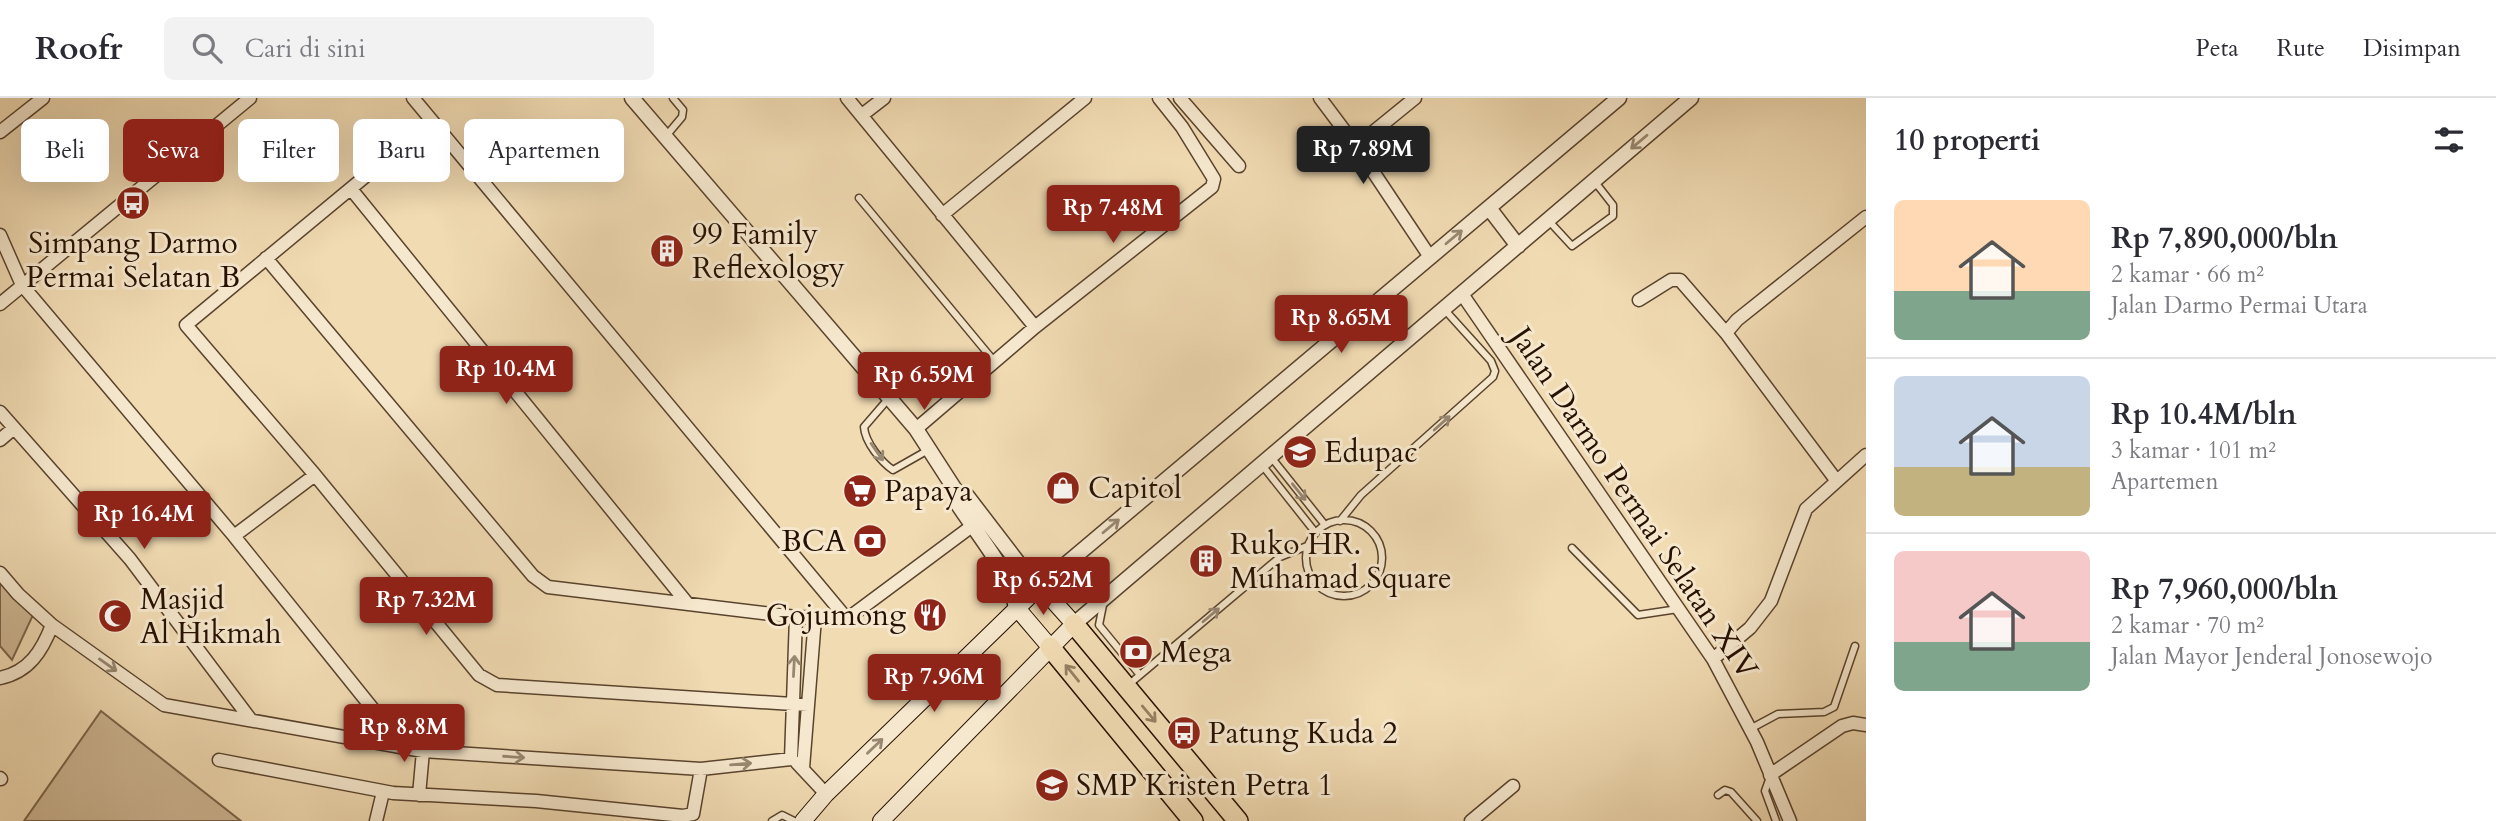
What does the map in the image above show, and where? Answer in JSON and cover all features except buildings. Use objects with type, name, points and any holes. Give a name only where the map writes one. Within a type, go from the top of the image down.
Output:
[{"type":"main road","points":[[803,821],[826,794],[1040,586],[1074,624],[1133,681],[1238,821]]},
{"type":"main road","points":[[1016,607],[1193,821]]},
{"type":"main road","points":[[881,821],[1074,624]]},
{"type":"street","points":[[0,132],[43,98]]},
{"type":"street","points":[[0,304],[250,98]]},
{"type":"street","points":[[413,98],[429,119]]},
{"type":"street","points":[[632,98],[916,429],[956,491],[957,503],[1011,585],[1016,607]]},
{"type":"street","points":[[847,98],[1035,327]]},
{"type":"street","points":[[862,115],[884,98]]},
{"type":"street","points":[[942,215],[1085,98]]},
{"type":"street","points":[[916,429],[1035,327],[1214,183],[1193,143],[1159,98]]},
{"type":"street","points":[[1180,98],[1239,166]]},
{"type":"street","points":[[1320,98],[1356,146],[1430,257]]},
{"type":"street","points":[[1356,146],[1415,98]]},
{"type":"street","points":[[956,491],[967,496],[1026,573],[1040,586],[1619,98]]},
{"type":"street","points":[[1074,624],[1447,312],[1462,294],[1691,98]]},
{"type":"street","points":[[450,145],[847,620]]},
{"type":"street","points":[[359,182],[186,325],[315,475],[478,675],[497,685],[808,705]]},
{"type":"street","points":[[351,189],[687,603]]},
{"type":"street","points":[[1489,208],[1518,246]]},
{"type":"street","points":[[1726,333],[1737,320],[1866,217]]},
{"type":"street","points":[[0,235],[22,285],[234,536],[389,729],[394,745]]},
{"type":"street","points":[[266,258],[533,576],[561,591],[796,617],[847,620],[972,526]]},
{"type":"street","points":[[1639,300],[1671,280],[1680,280],[1726,333],[1836,480]]},
{"type":"street","name":"Jalan Darmo Permai Selatan XIV","points":[[1462,294],[1713,659],[1750,729],[1790,821]]},
{"type":"street","points":[[0,412],[130,559],[251,720]]},
{"type":"street","points":[[0,440],[14,428]]},
{"type":"street","points":[[1713,659],[1749,628],[1771,601],[1800,519],[1814,500],[1866,455]]},
{"type":"street","points":[[234,536],[315,475]]},
{"type":"street","points":[[0,573],[18,594],[52,625],[164,705],[424,751],[701,769],[791,759],[803,768],[826,794]]},
{"type":"street","points":[[791,759],[796,617]]},
{"type":"street","points":[[803,768],[816,618]]},
{"type":"street","points":[[0,678],[11,676],[36,658],[52,625]]},
{"type":"street","points":[[1770,775],[1842,726],[1853,723],[1866,725]]},
{"type":"street","points":[[419,795],[424,751]]},
{"type":"street","points":[[219,760],[383,792],[525,800],[647,815],[689,816],[693,814],[701,769]]},
{"type":"street","points":[[1471,821],[1513,786]]},
{"type":"street","points":[[376,821],[383,792]]},
{"type":"lane","points":[[664,137],[682,117],[683,110],[673,98]]},
{"type":"lane","points":[[1548,220],[1572,246],[1613,216],[1613,205],[1594,181]]},
{"type":"lane","points":[[859,198],[995,362]]},
{"type":"lane","points":[[1340,520],[1361,495],[1493,377],[1495,371],[1491,361],[1447,312]]},
{"type":"lane","points":[[889,398],[864,427],[865,435],[886,465],[894,470],[930,449]]},
{"type":"lane","points":[[1267,462],[1325,525]]},
{"type":"lane","points":[[1267,462],[1315,532]]},
{"type":"lane","points":[[1267,462],[1104,603],[1099,625],[1133,681],[1280,557],[1307,546]]},
{"type":"lane","points":[[1340,520],[1361,524],[1377,539],[1382,560],[1376,580],[1358,594],[1337,596],[1317,587],[1306,568],[1307,546],[1315,532],[1325,525],[1340,520]]},
{"type":"lane","points":[[1572,548],[1638,615],[1680,609]]},
{"type":"lane","points":[[1750,729],[1778,714],[1824,712],[1834,707],[1855,646]]},
{"type":"lane","points":[[1770,775],[1765,791],[1776,821]]},
{"type":"lane","points":[[1718,796],[1725,790],[1731,792],[1757,821]]},
{"type":"lane","points":[[772,821],[782,815],[794,821]]},
{"type":"shaded area","points":[[0,580],[33,615],[12,660],[0,646]]},
{"type":"shaded area","points":[[101,711],[241,821],[24,821]]},
{"type":"place","name":"Simpang Darmo Permai Selatan B","points":[[133,203]]},
{"type":"place","name":"99 Family Reflexology","points":[[667,251]]},
{"type":"place","name":"Edupac","points":[[1300,452]]},
{"type":"place","name":"Capitol","points":[[1063,488]]},
{"type":"place","name":"Papaya","points":[[860,491]]},
{"type":"place","name":"BCA","points":[[870,541]]},
{"type":"place","name":"Ruko HR. Muhamad Square","points":[[1206,561]]},
{"type":"place","name":"Gojumong","points":[[930,615]]},
{"type":"place","name":"Masjid Al Hikmah","points":[[115,616]]},
{"type":"place","name":"Mega","points":[[1136,652]]},
{"type":"place","name":"Patung Kuda 2","points":[[1184,733]]},
{"type":"place","name":"SMP Kristen Petra 1","points":[[1052,785]]}]
